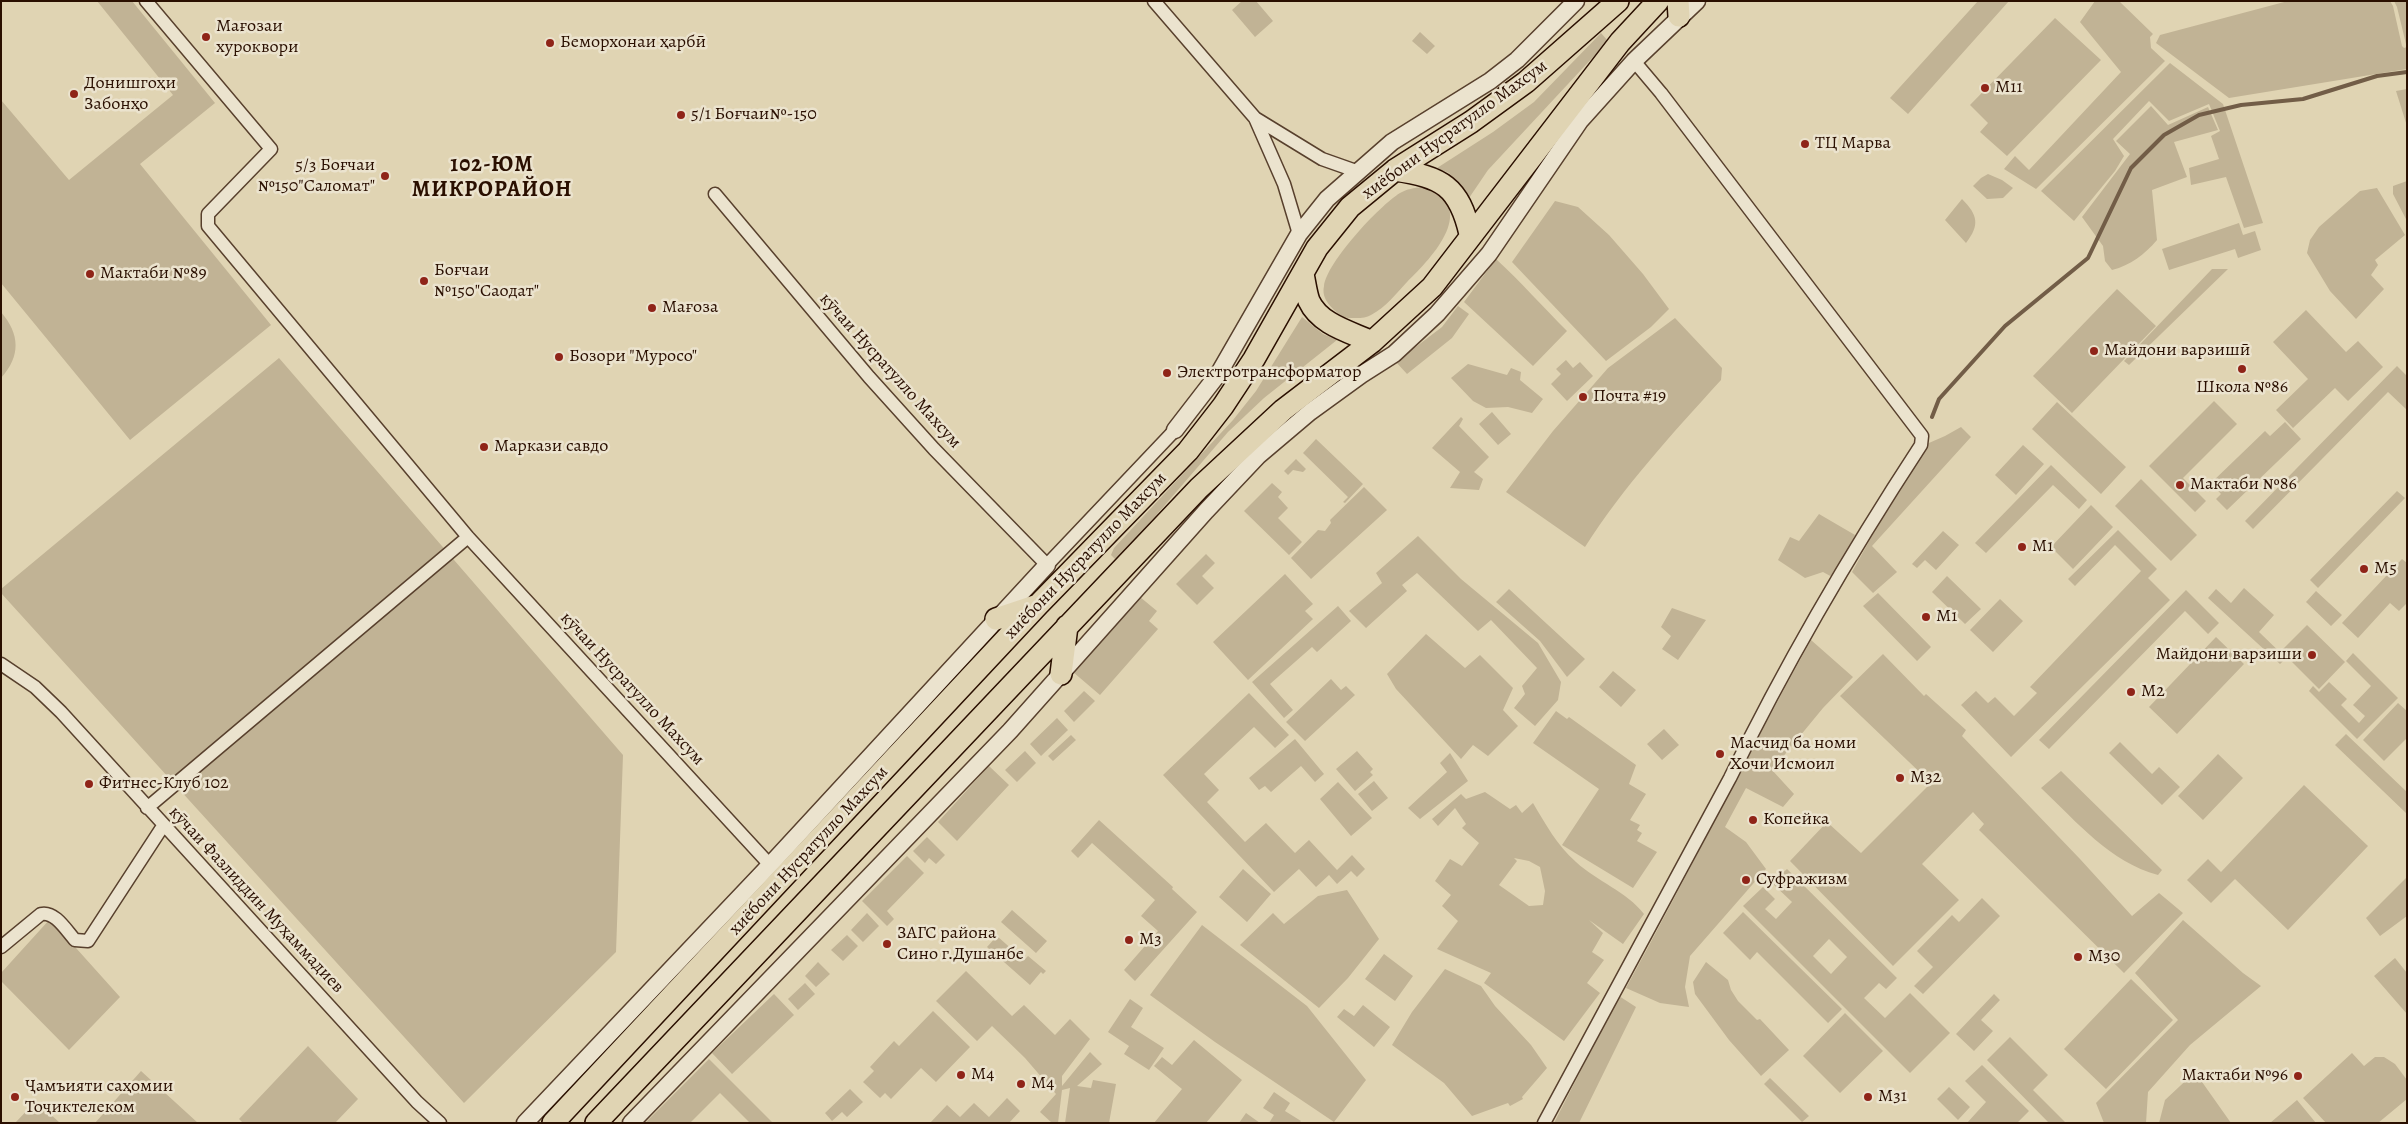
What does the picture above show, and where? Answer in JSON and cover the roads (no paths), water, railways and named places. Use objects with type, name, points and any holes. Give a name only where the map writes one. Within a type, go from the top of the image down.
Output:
[{"type":"highway","name":"хиёбони Нусратулло Махсум","points":[[553,1123],[1038,605],[1188,451],[1223,406],[1254,359],[1317,248],[1350,207],[1395,170],[1471,122],[1526,82],[1618,1]]},
{"type":"highway","name":"хиёбони Нусратулло Махсум","points":[[596,1123],[1199,488],[1283,410],[1372,342],[1432,287],[1470,234],[1620,42],[1658,1]]},
{"type":"highway","points":[[1395,170],[1428,176],[1444,184],[1455,194],[1467,218],[1470,234]]},
{"type":"highway","points":[[1302,274],[1310,302],[1320,315],[1336,327],[1372,342]]},
{"type":"highway","points":[[996,619],[1038,605]]},
{"type":"highway","points":[[1061,674],[1068,626]]},
{"type":"highway","points":[[594,1081],[616,1101]]},
{"type":"street","name":"кӯчаи Нусратулло Махсум","points":[[146,1],[272,149],[208,214],[208,226],[468,537],[770,866]]},
{"type":"street","points":[[1154,1],[1255,118],[1284,184],[1299,234]]},
{"type":"street","points":[[525,1123],[770,866],[996,619],[1175,430],[1219,373],[1299,234],[1327,199],[1356,171],[1392,142],[1490,81],[1517,60],[1576,1]]},
{"type":"street","points":[[631,1123],[990,751],[1206,510],[1258,456],[1310,412],[1360,375],[1394,354],[1437,314],[1489,254],[1580,121],[1679,9],[1697,1]]},
{"type":"street","points":[[1544,1123],[1726,786],[1758,721],[1860,538],[1921,444],[1922,436],[1661,93],[1634,61]]},
{"type":"street","points":[[1255,118],[1322,159],[1356,171]]},
{"type":"street","name":"кӯчаи Нусратулло Махсум","points":[[715,194],[869,377],[934,449],[1047,565]]},
{"type":"street","points":[[147,808],[468,537]]},
{"type":"street","name":"кӯчаи Фазлиддин Муҳаммадиев","points":[[1,664],[35,687],[314,987],[417,1102],[440,1123]]},
{"type":"street","points":[[1,947],[41,914],[47,913],[52,915],[75,940],[88,941],[163,826]]},
{"type":"waterway","points":[[1932,417],[1939,399],[2005,326],[2088,258],[2131,168],[2164,135],[2199,115],[2241,105],[2303,99],[2377,76],[2407,72]]},
{"type":"place","name":"Мағозаи хуроквори","points":[[206,37]]},
{"type":"place","name":"Беморхонаи ҳарбӣ","points":[[550,43]]},
{"type":"place","name":"M11","points":[[1985,88]]},
{"type":"place","name":"Донишгоҳи Забонҳо","points":[[74,94]]},
{"type":"place","name":"5/1 Боғчаи№-150","points":[[681,115]]},
{"type":"place","name":"ТЦ Марва","points":[[1805,144]]},
{"type":"place","name":"5/3 Боғчаи №150\"Саломат\"","points":[[385,176]]},
{"type":"place","name":"Мактаби №89","points":[[90,274]]},
{"type":"place","name":"Боғчаи №150\"Саодат\"","points":[[424,281]]},
{"type":"place","name":"Мағоза","points":[[652,308]]},
{"type":"place","name":"Майдони варзишӣ","points":[[2094,351]]},
{"type":"place","name":"Бозори \"Муросо\"","points":[[559,357]]},
{"type":"place","name":"Школа №86","points":[[2242,369]]},
{"type":"place","name":"Электротрансформатор","points":[[1167,373]]},
{"type":"place","name":"Почта #19","points":[[1583,397]]},
{"type":"place","name":"Маркази савдо","points":[[484,447]]},
{"type":"place","name":"Мактаби №86","points":[[2180,485]]},
{"type":"place","name":"М1","points":[[2022,547]]},
{"type":"place","name":"М5","points":[[2364,569]]},
{"type":"place","name":"M1","points":[[1926,617]]},
{"type":"place","name":"Майдони варзиши","points":[[2312,655]]},
{"type":"place","name":"М2","points":[[2131,692]]},
{"type":"place","name":"Масчид ба номи Хочи Исмоил","points":[[1720,754]]},
{"type":"place","name":"М32","points":[[1900,778]]},
{"type":"place","name":"Фитнес-Клуб 102","points":[[89,784]]},
{"type":"place","name":"Копейка","points":[[1753,820]]},
{"type":"place","name":"Суфражизм","points":[[1746,880]]},
{"type":"place","name":"M3","points":[[1129,940]]},
{"type":"place","name":"ЗАГС района Сино г.Душанбе","points":[[887,944]]},
{"type":"place","name":"М30","points":[[2078,957]]},
{"type":"place","name":"М4","points":[[961,1075]]},
{"type":"place","name":"Мактаби №96","points":[[2298,1076]]},
{"type":"place","name":"M4","points":[[1021,1084]]},
{"type":"place","name":"Ҷамъияти саҳомии Тоҷиктелеком","points":[[15,1097]]},
{"type":"place","name":"М31","points":[[1868,1097]]},
{"type":"district","name":"102-ЮМ МИКРОРАЙОН","points":[[492,179]]}]
